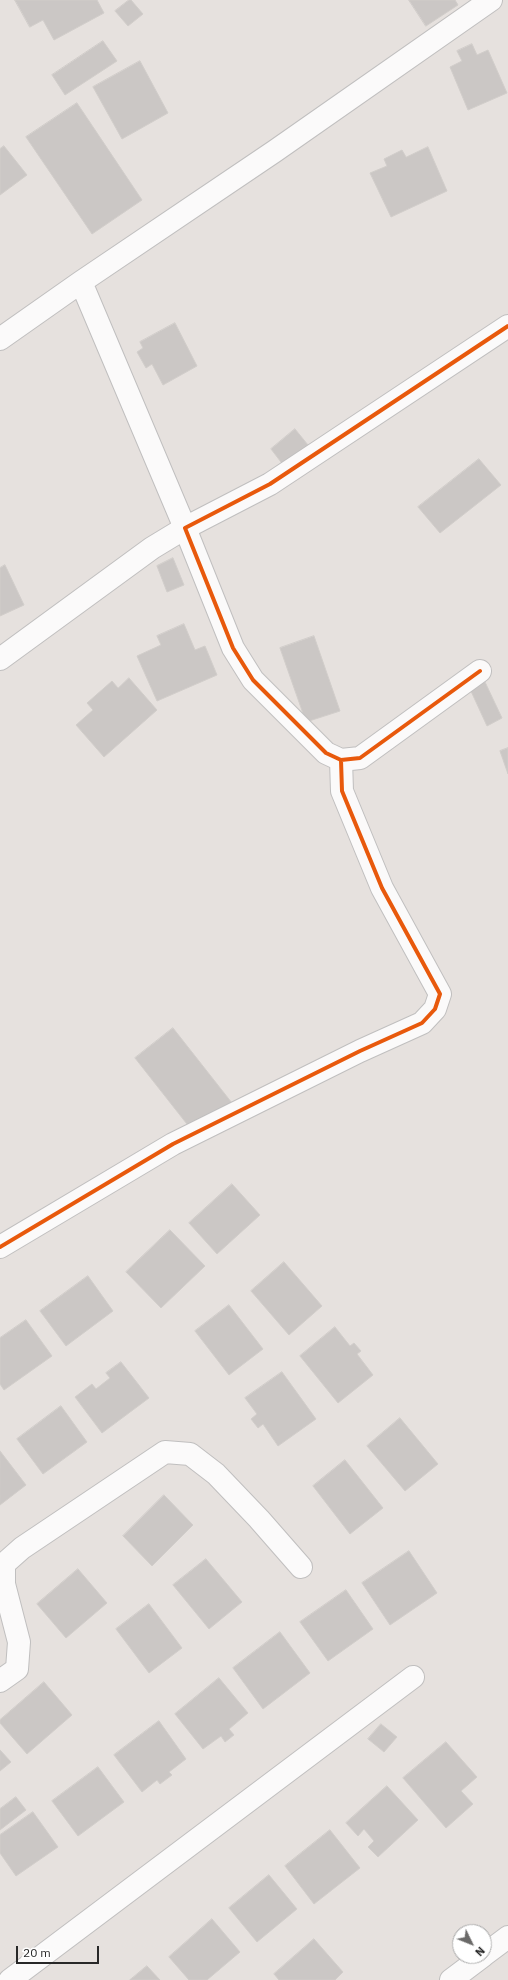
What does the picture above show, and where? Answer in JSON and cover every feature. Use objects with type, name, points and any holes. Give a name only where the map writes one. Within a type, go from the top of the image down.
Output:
[{"type":"street","points":[[0,339],[81,282],[275,151],[491,0]]},
{"type":"street","points":[[81,282],[185,528],[233,648],[253,680],[326,753],[341,760],[360,758],[480,671]]},
{"type":"street","points":[[0,659],[152,548],[185,528],[270,484],[508,326]]},
{"type":"street","points":[[0,1248],[173,1144],[360,1051],[422,1023],[436,1009],[440,994],[382,888],[342,791],[341,760]]},
{"type":"street","points":[[0,1681],[16,1669],[19,1642],[4,1584],[4,1564],[22,1548],[165,1452],[190,1454],[216,1474],[259,1519],[301,1567]]},
{"type":"street","points":[[10,1980],[413,1677]]},
{"type":"street","points":[[492,1949],[508,1937]]},
{"type":"street","points":[[451,1980],[472,1964]]},
{"type":"building","points":[[15,0],[97,0],[104,13],[54,40],[43,20],[30,27]]},
{"type":"building","points":[[131,0],[143,14],[128,26],[115,11]]},
{"type":"building","points":[[409,0],[455,0],[458,5],[426,26]]},
{"type":"building","points":[[103,41],[117,61],[65,95],[52,75]]},
{"type":"building","points":[[472,44],[477,55],[488,50],[507,93],[468,110],[450,67],[462,61],[457,51]]},
{"type":"building","points":[[140,61],[168,113],[122,139],[93,87]]},
{"type":"building","points":[[77,103],[142,200],[92,234],[26,137]]},
{"type":"building","points":[[4,146],[27,175],[0,195],[0,149]]},
{"type":"building","points":[[428,147],[447,191],[391,217],[370,173],[387,166],[384,159],[402,150],[406,157]]},
{"type":"building","points":[[175,323],[197,366],[163,385],[152,364],[146,368],[137,352],[143,348],[140,342]]},
{"type":"building","points":[[295,429],[308,445],[284,466],[271,449]]},
{"type":"building","points":[[479,459],[501,485],[440,533],[418,507]]},
{"type":"building","points":[[173,558],[184,585],[167,592],[157,566]]},
{"type":"building","points":[[5,565],[24,605],[0,616],[0,568]]},
{"type":"building","points":[[184,624],[195,650],[205,646],[217,675],[157,701],[137,656],[161,645],[157,636]]},
{"type":"building","points":[[314,636],[340,711],[306,722],[280,648]]},
{"type":"building","points":[[129,678],[157,710],[104,757],[76,725],[93,710],[87,703],[112,681],[118,688]]},
{"type":"building","points":[[485,682],[502,718],[487,726],[470,689]]},
{"type":"building","points":[[508,748],[508,774],[500,751]]},
{"type":"building","points":[[173,1028],[232,1103],[194,1133],[135,1058]]},
{"type":"building","points":[[232,1184],[260,1215],[217,1254],[189,1223]]},
{"type":"building","points":[[170,1230],[205,1266],[161,1308],[126,1272]]},
{"type":"building","points":[[284,1262],[322,1306],[289,1335],[251,1291]]},
{"type":"building","points":[[88,1276],[113,1311],[66,1346],[40,1311]]},
{"type":"building","points":[[229,1305],[263,1349],[229,1375],[195,1331]]},
{"type":"building","points":[[26,1320],[52,1356],[4,1390],[0,1384],[0,1338]]},
{"type":"building","points":[[335,1327],[350,1346],[354,1343],[361,1351],[357,1354],[373,1375],[338,1403],[300,1356]]},
{"type":"building","points":[[121,1362],[149,1398],[102,1433],[75,1397],[92,1384],[96,1389],[110,1378],[106,1373]]},
{"type":"building","points":[[282,1372],[316,1419],[278,1446],[263,1424],[258,1428],[251,1419],[257,1414],[245,1398]]},
{"type":"building","points":[[61,1406],[87,1442],[43,1474],[17,1439]]},
{"type":"building","points":[[400,1418],[438,1464],[405,1491],[367,1446]]},
{"type":"building","points":[[0,1451],[26,1485],[0,1505]]},
{"type":"building","points":[[345,1460],[383,1508],[350,1534],[313,1486]]},
{"type":"building","points":[[164,1495],[193,1525],[152,1566],[123,1536]]},
{"type":"building","points":[[409,1551],[437,1593],[390,1625],[362,1583]]},
{"type":"building","points":[[206,1559],[242,1602],[209,1629],[173,1585]]},
{"type":"building","points":[[78,1569],[107,1603],[66,1638],[37,1604]]},
{"type":"building","points":[[346,1590],[373,1629],[328,1661],[300,1622]]},
{"type":"building","points":[[149,1604],[182,1648],[149,1673],[116,1629]]},
{"type":"building","points":[[280,1632],[310,1673],[263,1709],[233,1668]]},
{"type":"building","points":[[219,1678],[248,1713],[229,1729],[234,1735],[225,1742],[221,1736],[203,1749],[175,1714]]},
{"type":"building","points":[[44,1682],[72,1715],[27,1754],[0,1723],[0,1720]]},
{"type":"building","points":[[159,1721],[186,1759],[169,1772],[172,1775],[160,1784],[157,1780],[142,1792],[114,1755]]},
{"type":"building","points":[[381,1724],[397,1737],[384,1752],[368,1739]]},
{"type":"building","points":[[446,1742],[477,1777],[461,1791],[473,1804],[446,1828],[403,1778]]},
{"type":"building","points":[[0,1750],[11,1762],[0,1771]]},
{"type":"building","points":[[98,1767],[124,1802],[78,1836],[52,1801]]},
{"type":"building","points":[[387,1786],[418,1820],[378,1857],[368,1847],[374,1841],[364,1829],[358,1836],[346,1823]]},
{"type":"building","points":[[16,1797],[26,1810],[0,1830],[0,1809]]},
{"type":"building","points":[[33,1812],[58,1847],[16,1876],[0,1853],[0,1835]]},
{"type":"building","points":[[330,1830],[360,1868],[314,1904],[285,1866]]},
{"type":"building","points":[[269,1875],[297,1909],[257,1942],[229,1908]]},
{"type":"building","points":[[212,1919],[240,1952],[207,1980],[189,1980],[169,1957]]},
{"type":"building","points":[[314,1939],[343,1972],[335,1980],[279,1980],[274,1974]]},
{"type":"building","points":[[147,1966],[160,1980],[130,1980]]},
{"type":"cycle path","points":[[480,671],[360,758],[341,760],[326,753],[253,680],[233,648],[185,528],[270,484],[508,326]]},
{"type":"cycle path","points":[[0,1247],[173,1144],[360,1051],[422,1023],[435,1009],[440,994],[382,888],[342,791],[341,760]]}]
